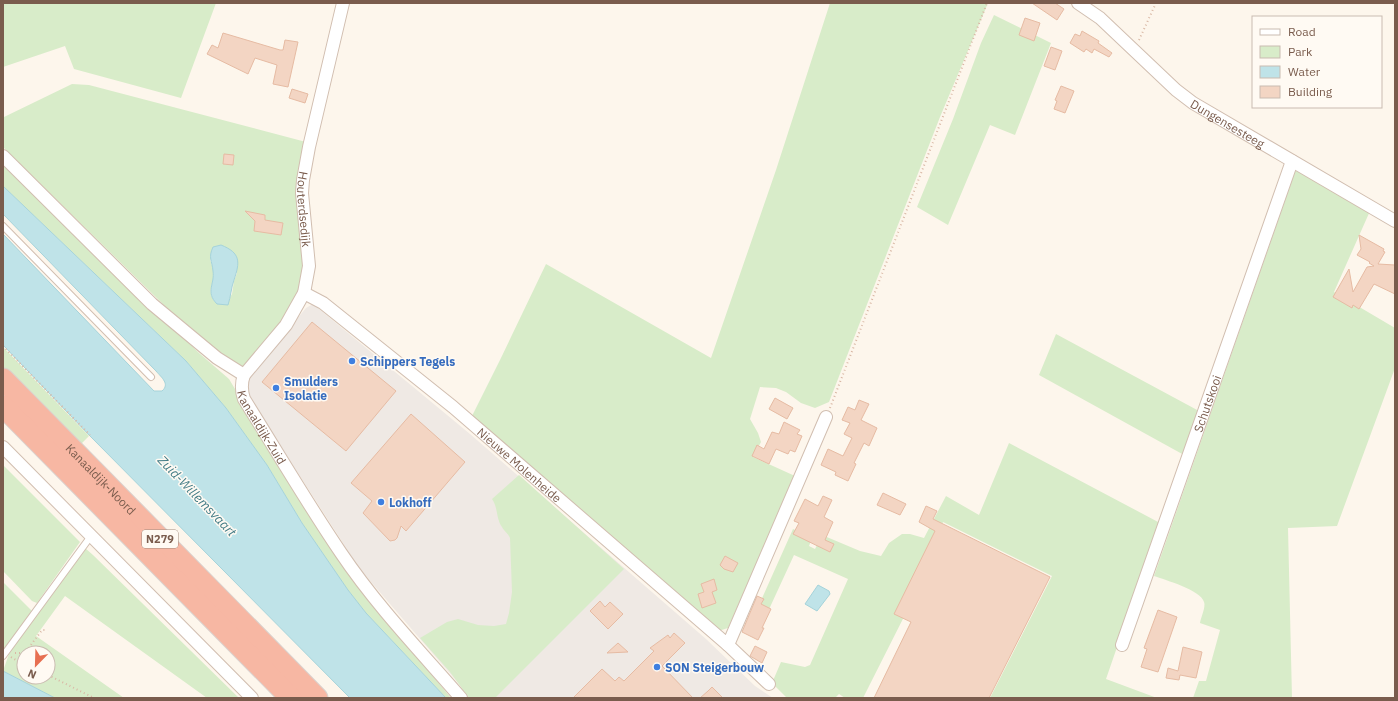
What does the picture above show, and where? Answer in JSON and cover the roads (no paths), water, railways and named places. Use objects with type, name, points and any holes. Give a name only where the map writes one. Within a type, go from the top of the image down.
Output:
[{"type":"highway","name":"Kanaaldijk-Noord","points":[[3,380],[317,698]]},
{"type":"highway","name":"Kanaaldijk-Noord","points":[[3,406],[291,698]]},
{"type":"street","name":"Houterdsedijk","points":[[244,375],[286,325],[304,293],[309,266],[302,193],[303,180],[309,147],[342,3]]},
{"type":"street","name":"Dungensesteeg","points":[[1078,3],[1100,18],[1176,90],[1193,103],[1395,221]]},
{"type":"street","name":"Kanaaldijk-Zuid","points":[[3,156],[152,304],[217,358],[244,375],[242,385],[244,399],[342,553],[386,612],[461,698]]},
{"type":"street","name":"Schutskooi","points":[[1122,645],[1292,161]]},
{"type":"street","name":"Nieuwe Molenheide","points":[[304,293],[323,303],[453,407],[728,645],[769,684]]},
{"type":"street","points":[[728,645],[826,417]]},
{"type":"street","points":[[3,447],[252,698]]},
{"type":"lane","points":[[3,226],[151,377]]},
{"type":"lane","points":[[5,654],[91,536]]},
{"type":"water","name":"Zuid-Willemsvaart","points":[[3,186],[186,361],[226,408],[267,465],[302,523],[348,590],[366,613],[446,698],[350,698],[90,436],[3,345],[3,234],[154,391],[162,391],[165,386],[163,379],[156,371],[3,214]]},
{"type":"water","points":[[221,245],[232,251],[238,263],[228,305],[217,304],[213,300],[211,292],[213,267],[211,254],[213,247]]},
{"type":"water","points":[[818,585],[829,591],[830,594],[817,611],[805,604]]},
{"type":"water","points":[[3,671],[16,678],[16,685],[30,685],[55,698],[3,698]]},
{"type":"place","name":"Schippers Tegels","points":[[352,361]]},
{"type":"place","name":"Smulders Isolatie","points":[[276,388]]},
{"type":"place","name":"Lokhoff","points":[[381,502]]},
{"type":"place","name":"SON Steigerbouw","points":[[657,667]]}]
